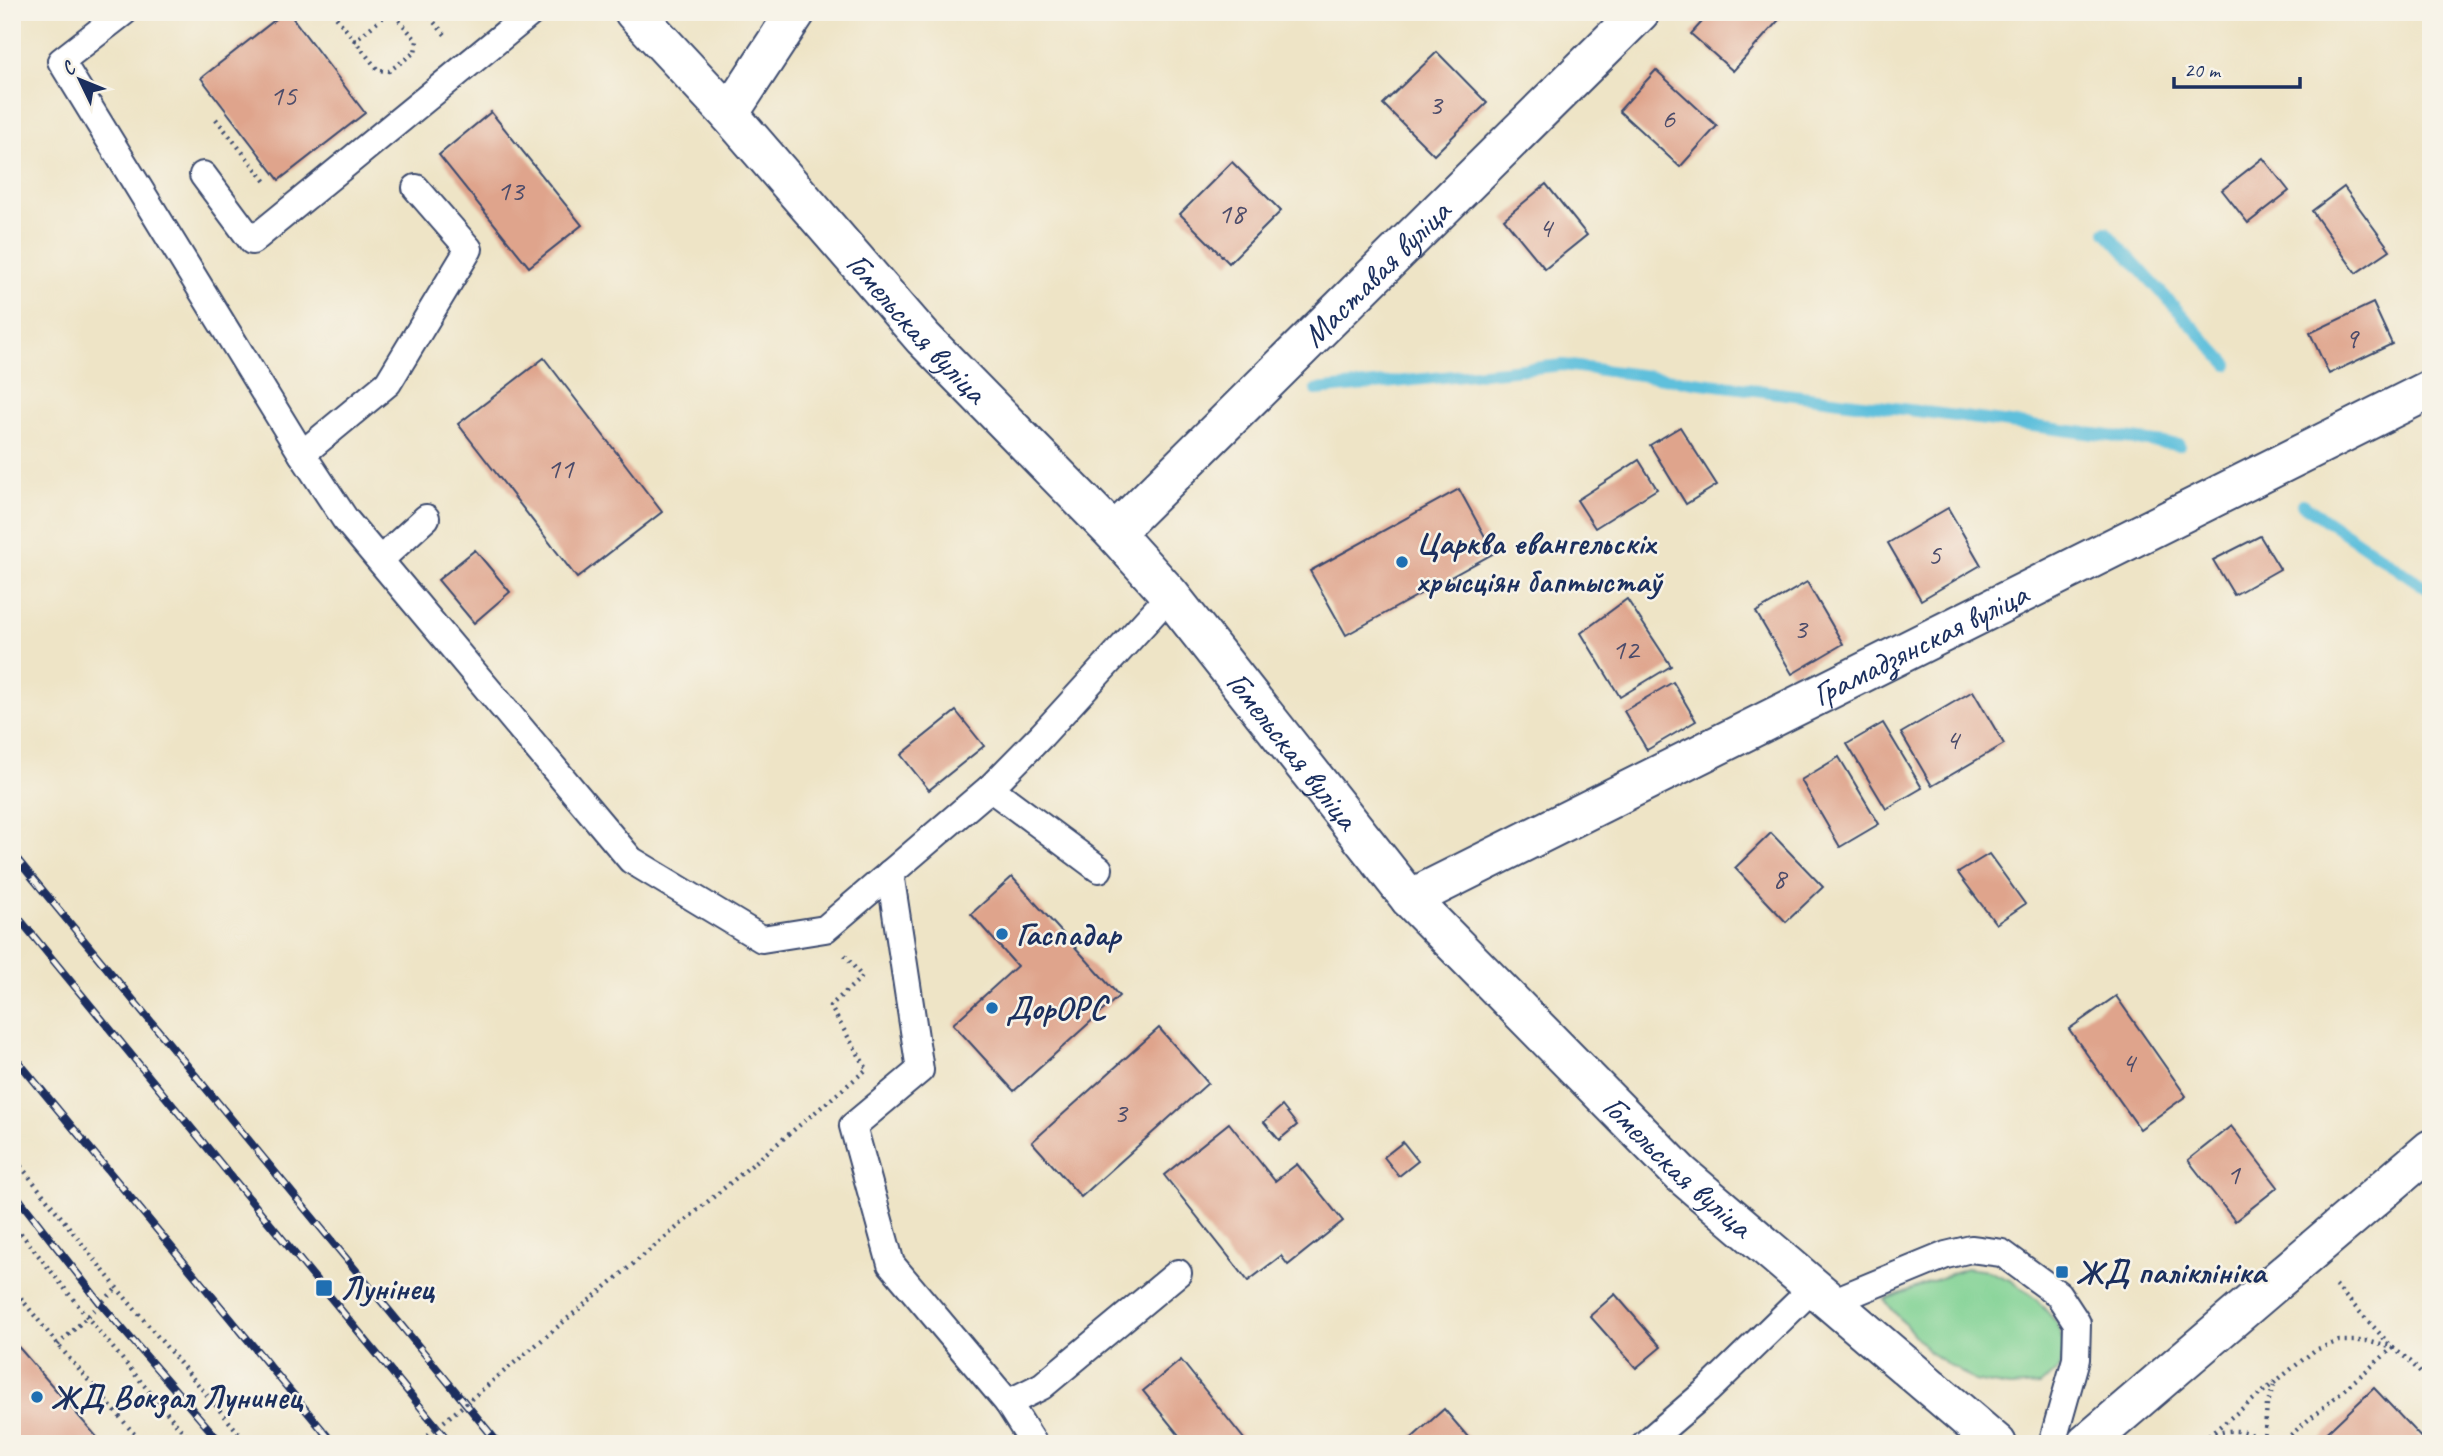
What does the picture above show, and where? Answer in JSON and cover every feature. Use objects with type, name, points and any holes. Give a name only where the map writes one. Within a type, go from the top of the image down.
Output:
[{"type":"street","name":"Гомельская вуліца","points":[[634,12],[729,114],[923,338],[1114,533],[1170,595],[1410,899],[1681,1174],[1997,1444]]},
{"type":"street","points":[[729,114],[796,12]]},
{"type":"street","name":"Маставая вуліца","points":[[1114,533],[1640,12]]},
{"type":"street","name":"Грамадзянская вуліца","points":[[1410,899],[2431,389]]},
{"type":"street","points":[[2086,1444],[2431,1149]]},
{"type":"lane","points":[[124,12],[61,61],[302,454],[345,519],[631,860],[762,939],[825,929],[990,788],[1042,736],[1170,595]]},
{"type":"lane","points":[[203,175],[252,241],[531,12]]},
{"type":"lane","points":[[302,454],[388,383],[470,249],[416,188]]},
{"type":"lane","points":[[380,560],[426,518]]},
{"type":"lane","points":[[990,788],[1099,869]]},
{"type":"lane","points":[[890,873],[920,1070],[853,1126],[891,1264],[1008,1403],[1034,1444]]},
{"type":"lane","points":[[1645,1444],[1823,1295],[1971,1249],[2002,1253],[2058,1294],[2077,1322],[2076,1359],[2052,1444]]},
{"type":"lane","points":[[1008,1403],[1041,1386],[1178,1273]]},
{"type":"path","points":[[332,12],[354,41],[377,69],[389,71],[415,52],[416,41],[391,12],[354,41]]},
{"type":"path","points":[[425,12],[450,40]]},
{"type":"path","points":[[417,1444],[867,1069],[830,1006],[862,977]]},
{"type":"path","points":[[12,1154],[117,1288],[248,1444]]},
{"type":"path","points":[[12,1222],[193,1444]]},
{"type":"path","points":[[12,1287],[143,1444]]},
{"type":"path","points":[[58,1345],[117,1288]]},
{"type":"path","points":[[2201,1442],[2315,1350],[2339,1342],[2367,1341],[2393,1348],[2410,1361],[2431,1385]]},
{"type":"path","points":[[2280,1444],[2393,1348]]},
{"type":"path","points":[[2201,1442],[2217,1433],[2232,1430],[2248,1432],[2264,1443],[2267,1405],[2275,1381]]},
{"type":"green space","points":[[1966,1268],[1989,1271],[2012,1281],[2037,1300],[2056,1322],[2065,1346],[2059,1369],[2040,1385],[2009,1387],[1975,1381],[1929,1352],[1884,1300]]},
{"type":"building","points":[[288,12],[365,113],[279,180],[201,78]]},
{"type":"building","points":[[1711,12],[1786,12],[1733,71],[1691,34]]},
{"type":"building","points":[[1437,52],[1487,103],[1434,155],[1383,104]]},
{"type":"building","points":[[1656,70],[1717,126],[1680,167],[1619,111]]},
{"type":"building","points":[[491,112],[582,225],[529,267],[439,155]]},
{"type":"building","points":[[2263,158],[2289,191],[2248,223],[2222,190]]},
{"type":"building","points":[[1232,162],[1281,211],[1229,263],[1180,214]]},
{"type":"building","points":[[1546,184],[1587,235],[1545,269],[1504,219]]},
{"type":"building","points":[[2344,187],[2390,250],[2356,273],[2312,211]]},
{"type":"building","points":[[2373,303],[2392,344],[2329,374],[2310,333]]},
{"type":"building","points":[[544,358],[662,512],[577,578],[458,424]]},
{"type":"building","points":[[1680,427],[1717,485],[1686,504],[1650,445]]},
{"type":"building","points":[[1639,460],[1657,489],[1595,528],[1577,500]]},
{"type":"building","name":"Царква евангельскіх хрысціян баптыстаў","points":[[1459,489],[1494,553],[1346,635],[1310,571]]},
{"type":"building","points":[[1948,508],[1981,565],[1921,600],[1888,543]]},
{"type":"building","points":[[2260,536],[2280,569],[2234,595],[2213,560]]},
{"type":"building","points":[[475,550],[510,592],[474,623],[438,580]]},
{"type":"building","points":[[1807,582],[1843,644],[1792,674],[1756,612]]},
{"type":"building","points":[[1627,599],[1671,666],[1620,697],[1581,633]]},
{"type":"building","points":[[1673,682],[1696,721],[1647,750],[1624,711]]},
{"type":"building","points":[[1973,691],[2004,744],[1932,786],[1901,733]]},
{"type":"building","points":[[956,711],[984,746],[929,790],[901,755]]},
{"type":"building","points":[[1883,723],[1922,788],[1886,809],[1847,744]]},
{"type":"building","points":[[1839,757],[1879,824],[1840,847],[1801,780]]},
{"type":"building","points":[[1771,833],[1823,887],[1786,922],[1735,868]]},
{"type":"building","points":[[1989,854],[2025,904],[1996,924],[1958,873]]},
{"type":"building","points":[[1012,877],[1119,996],[1014,1091],[953,1024],[1017,966],[971,914]]},
{"type":"building","points":[[2116,996],[2186,1096],[2140,1129],[2069,1029]]},
{"type":"building","points":[[1159,1028],[1208,1083],[1081,1197],[1032,1142]]},
{"type":"building","points":[[1282,1106],[1297,1125],[1279,1140],[1264,1122]]},
{"type":"building","points":[[1229,1123],[1275,1181],[1297,1164],[1343,1221],[1288,1265],[1281,1256],[1248,1281],[1164,1175]]},
{"type":"building","points":[[2231,1126],[2278,1187],[2235,1221],[2188,1160]]},
{"type":"building","points":[[1403,1142],[1418,1161],[1399,1176],[1384,1157]]},
{"type":"building","points":[[1615,1294],[1661,1347],[1636,1368],[1590,1316]]},
{"type":"building","name":"ЖД Вокзал Лунинец","points":[[12,1340],[22,1351],[103,1444],[12,1444]]},
{"type":"building","points":[[1181,1360],[1248,1444],[1186,1444],[1143,1391]]},
{"type":"building","points":[[2374,1388],[2427,1444],[2315,1444]]},
{"type":"building","points":[[1444,1409],[1474,1444],[1405,1444]]},
{"type":"waterway","points":[[2106,232],[2228,365]]},
{"type":"waterway","points":[[1316,390],[1563,365],[2179,445]]},
{"type":"waterway","points":[[2302,504],[2431,591]]},
{"type":"railway","points":[[12,853],[499,1444]]},
{"type":"railway","points":[[12,910],[451,1444]]},
{"type":"railway","points":[[12,1054],[334,1444]]},
{"type":"railway","points":[[12,1190],[101,1304],[222,1444]]},
{"type":"place","name":"Царква евангельскіх хрысціян баптыстаў","points":[[1402,562]]},
{"type":"place","name":"Гаспадар","points":[[1002,934]]},
{"type":"place","name":"ДорОРС","points":[[992,1008]]},
{"type":"place","name":"ЖД паліклініка","points":[[2062,1272]]},
{"type":"place","name":"Лунінец","points":[[324,1288]]},
{"type":"place","name":"ЖД Вокзал Лунинец","points":[[37,1397]]}]
